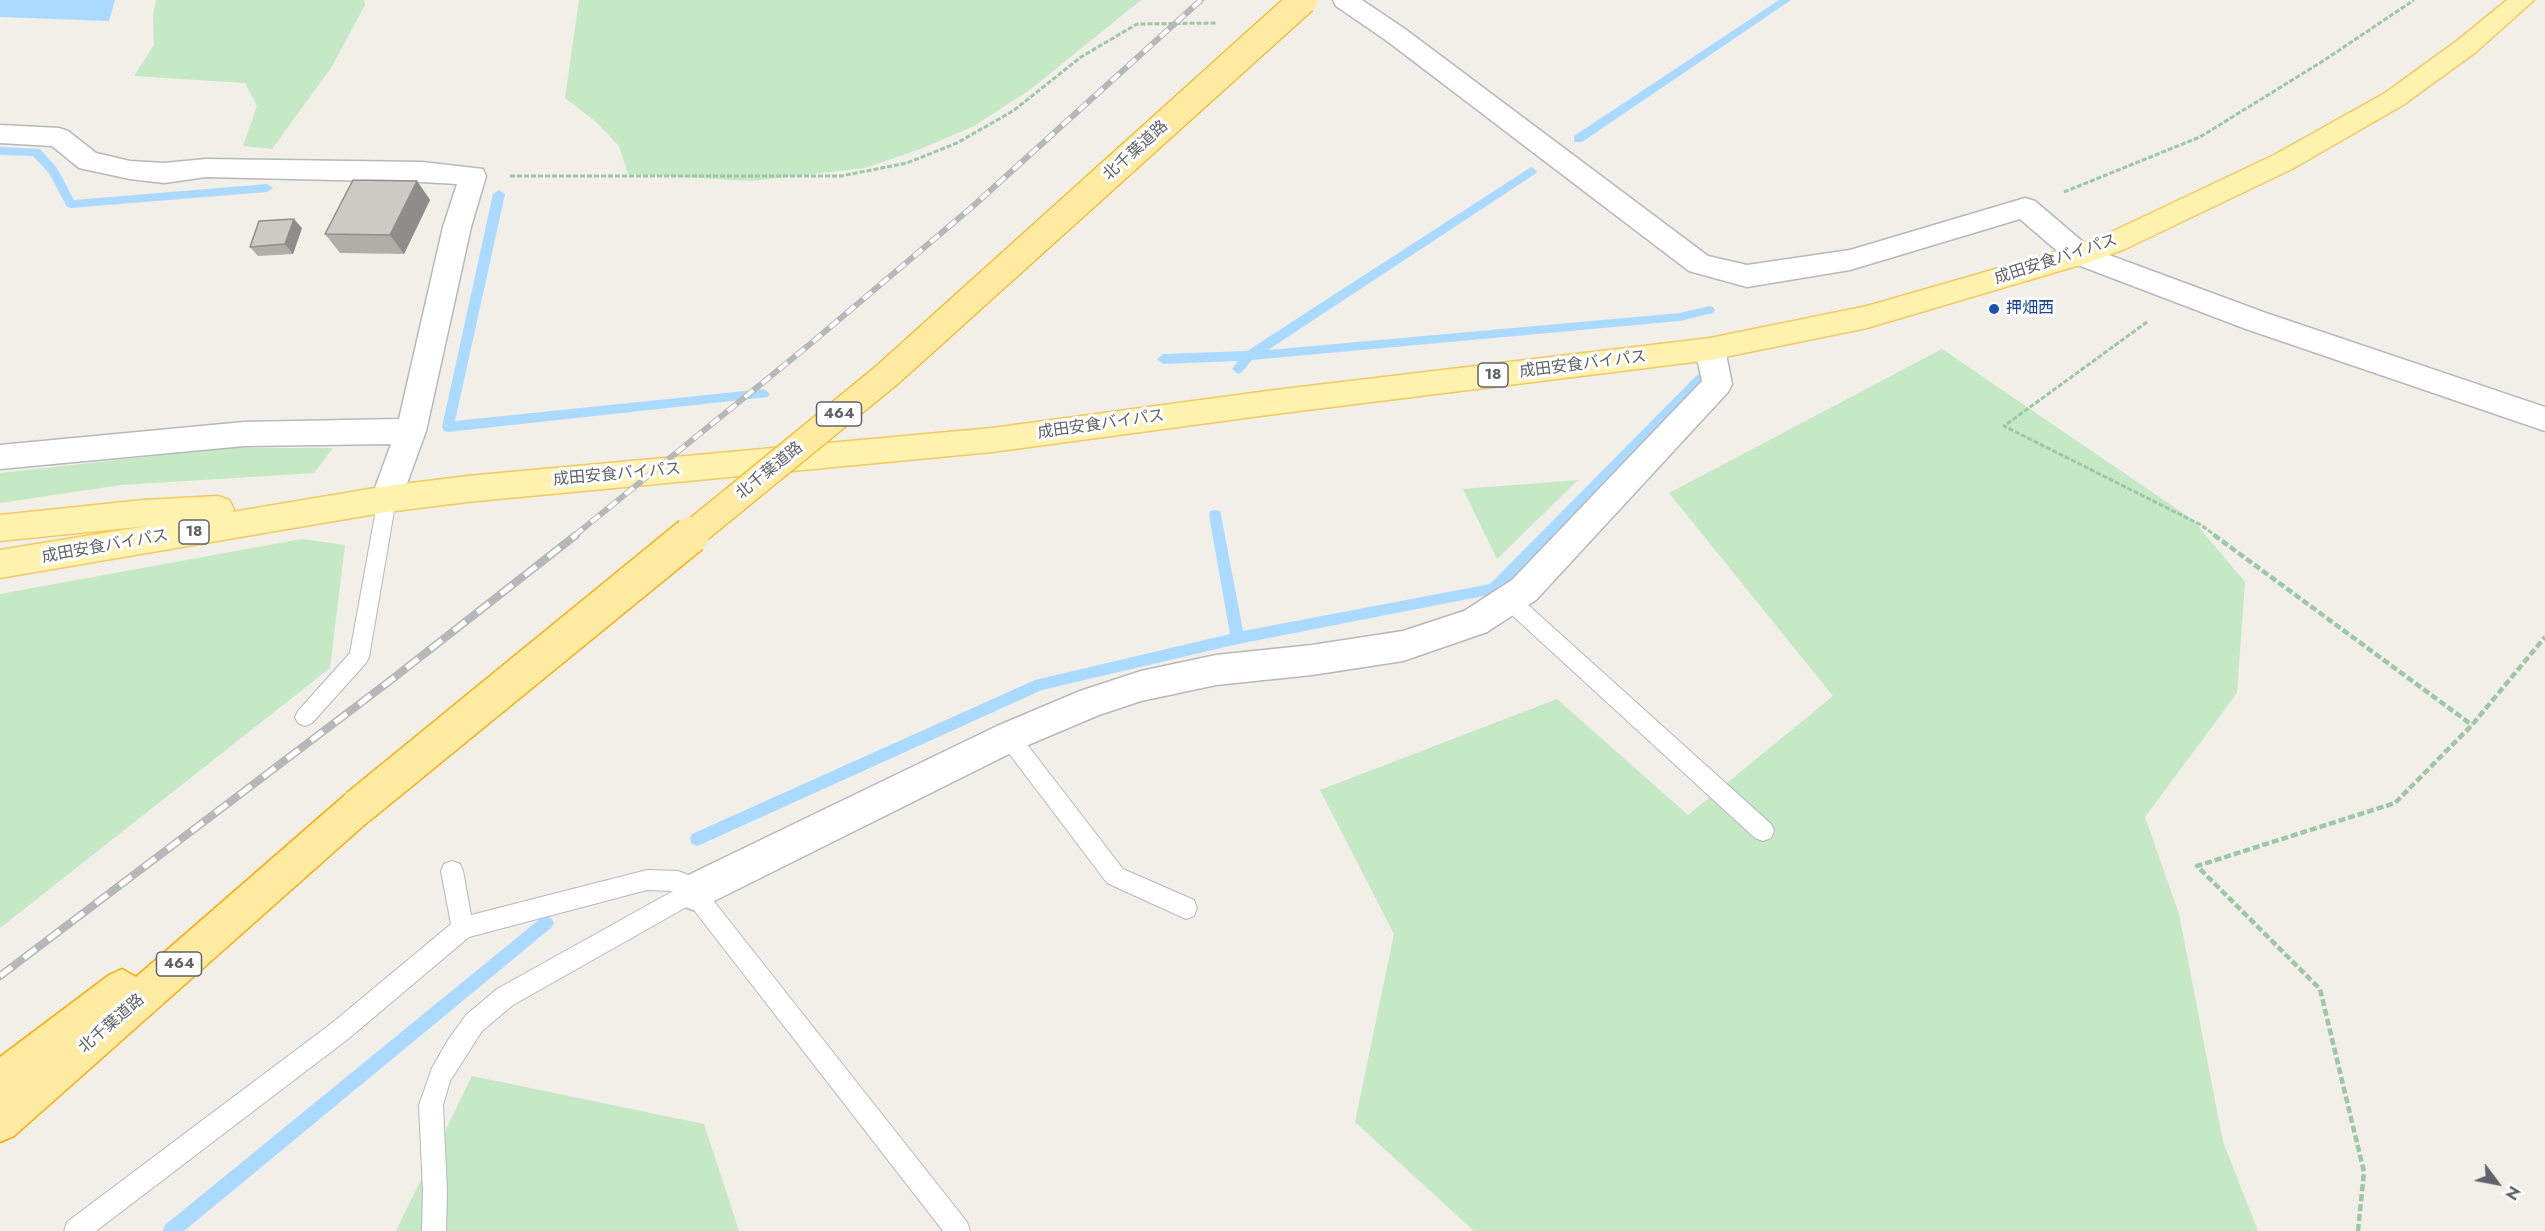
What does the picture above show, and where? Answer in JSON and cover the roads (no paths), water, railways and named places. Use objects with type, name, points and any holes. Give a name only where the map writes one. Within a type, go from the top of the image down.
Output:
[{"type":"highway","name":"北千葉道路","points":[[0,1081],[358,807],[887,375],[1303,0]]},
{"type":"highway","name":"北千葉道路","points":[[0,1122],[358,807]]},
{"type":"main road","name":"成田安食バイパス","points":[[0,564],[387,499],[468,489],[992,440],[1275,402],[1710,349],[1868,317],[2080,255],[2115,242],[2283,162],[2394,99],[2467,46],[2522,0]]},
{"type":"main road","name":"成田安食バイパス","points":[[0,528],[143,513],[387,499]]},
{"type":"street","points":[[1345,0],[1396,35],[1699,264],[1746,276],[1850,260],[2025,208],[2080,255],[2256,321],[2545,418]]},
{"type":"street","points":[[0,134],[59,137],[88,160],[130,170],[153,172],[218,168],[422,172],[473,176],[457,227],[411,431],[387,499]]},
{"type":"street","points":[[693,892],[1009,737],[1092,702],[1141,686],[1216,670],[1312,660],[1403,646],[1475,622],[1509,600],[1532,581],[1717,384],[1710,349]]},
{"type":"street","points":[[0,457],[244,434],[411,431]]},
{"type":"lane","points":[[304,717],[359,657],[387,499]]},
{"type":"lane","points":[[1509,600],[1763,831]]},
{"type":"lane","points":[[1009,737],[1115,876],[1186,908]]},
{"type":"lane","points":[[452,871],[463,928]]},
{"type":"lane","points":[[76,1231],[340,1030],[463,928],[647,880],[678,881],[693,892],[958,1231]]},
{"type":"lane","points":[[434,1231],[435,1191],[431,1105],[440,1076],[474,1023],[505,997],[693,892]]},
{"type":"water","points":[[0,0],[115,0],[109,21],[0,17]]},
{"type":"waterway","points":[[1578,139],[1786,0]]},
{"type":"waterway","points":[[0,151],[36,152],[53,171],[71,204],[267,188]]},
{"type":"waterway","points":[[1249,356],[1531,171]]},
{"type":"waterway","points":[[499,194],[448,427],[764,394]]},
{"type":"waterway","points":[[1249,356],[1680,317],[1709,310]]},
{"type":"waterway","points":[[1163,359],[1249,356]]},
{"type":"waterway","points":[[1238,369],[1249,356]]},
{"type":"waterway","points":[[1238,638],[1494,589],[1700,379]]},
{"type":"waterway","points":[[1215,515],[1238,638]]},
{"type":"waterway","points":[[697,839],[1040,684],[1238,638]]},
{"type":"waterway","points":[[171,1231],[546,923]]},
{"type":"railway","points":[[574,536],[809,345],[972,207],[1201,0]]},
{"type":"railway","points":[[0,976],[391,680],[576,535]]},
{"type":"place","name":"押畑西","points":[[1994,309]]}]
